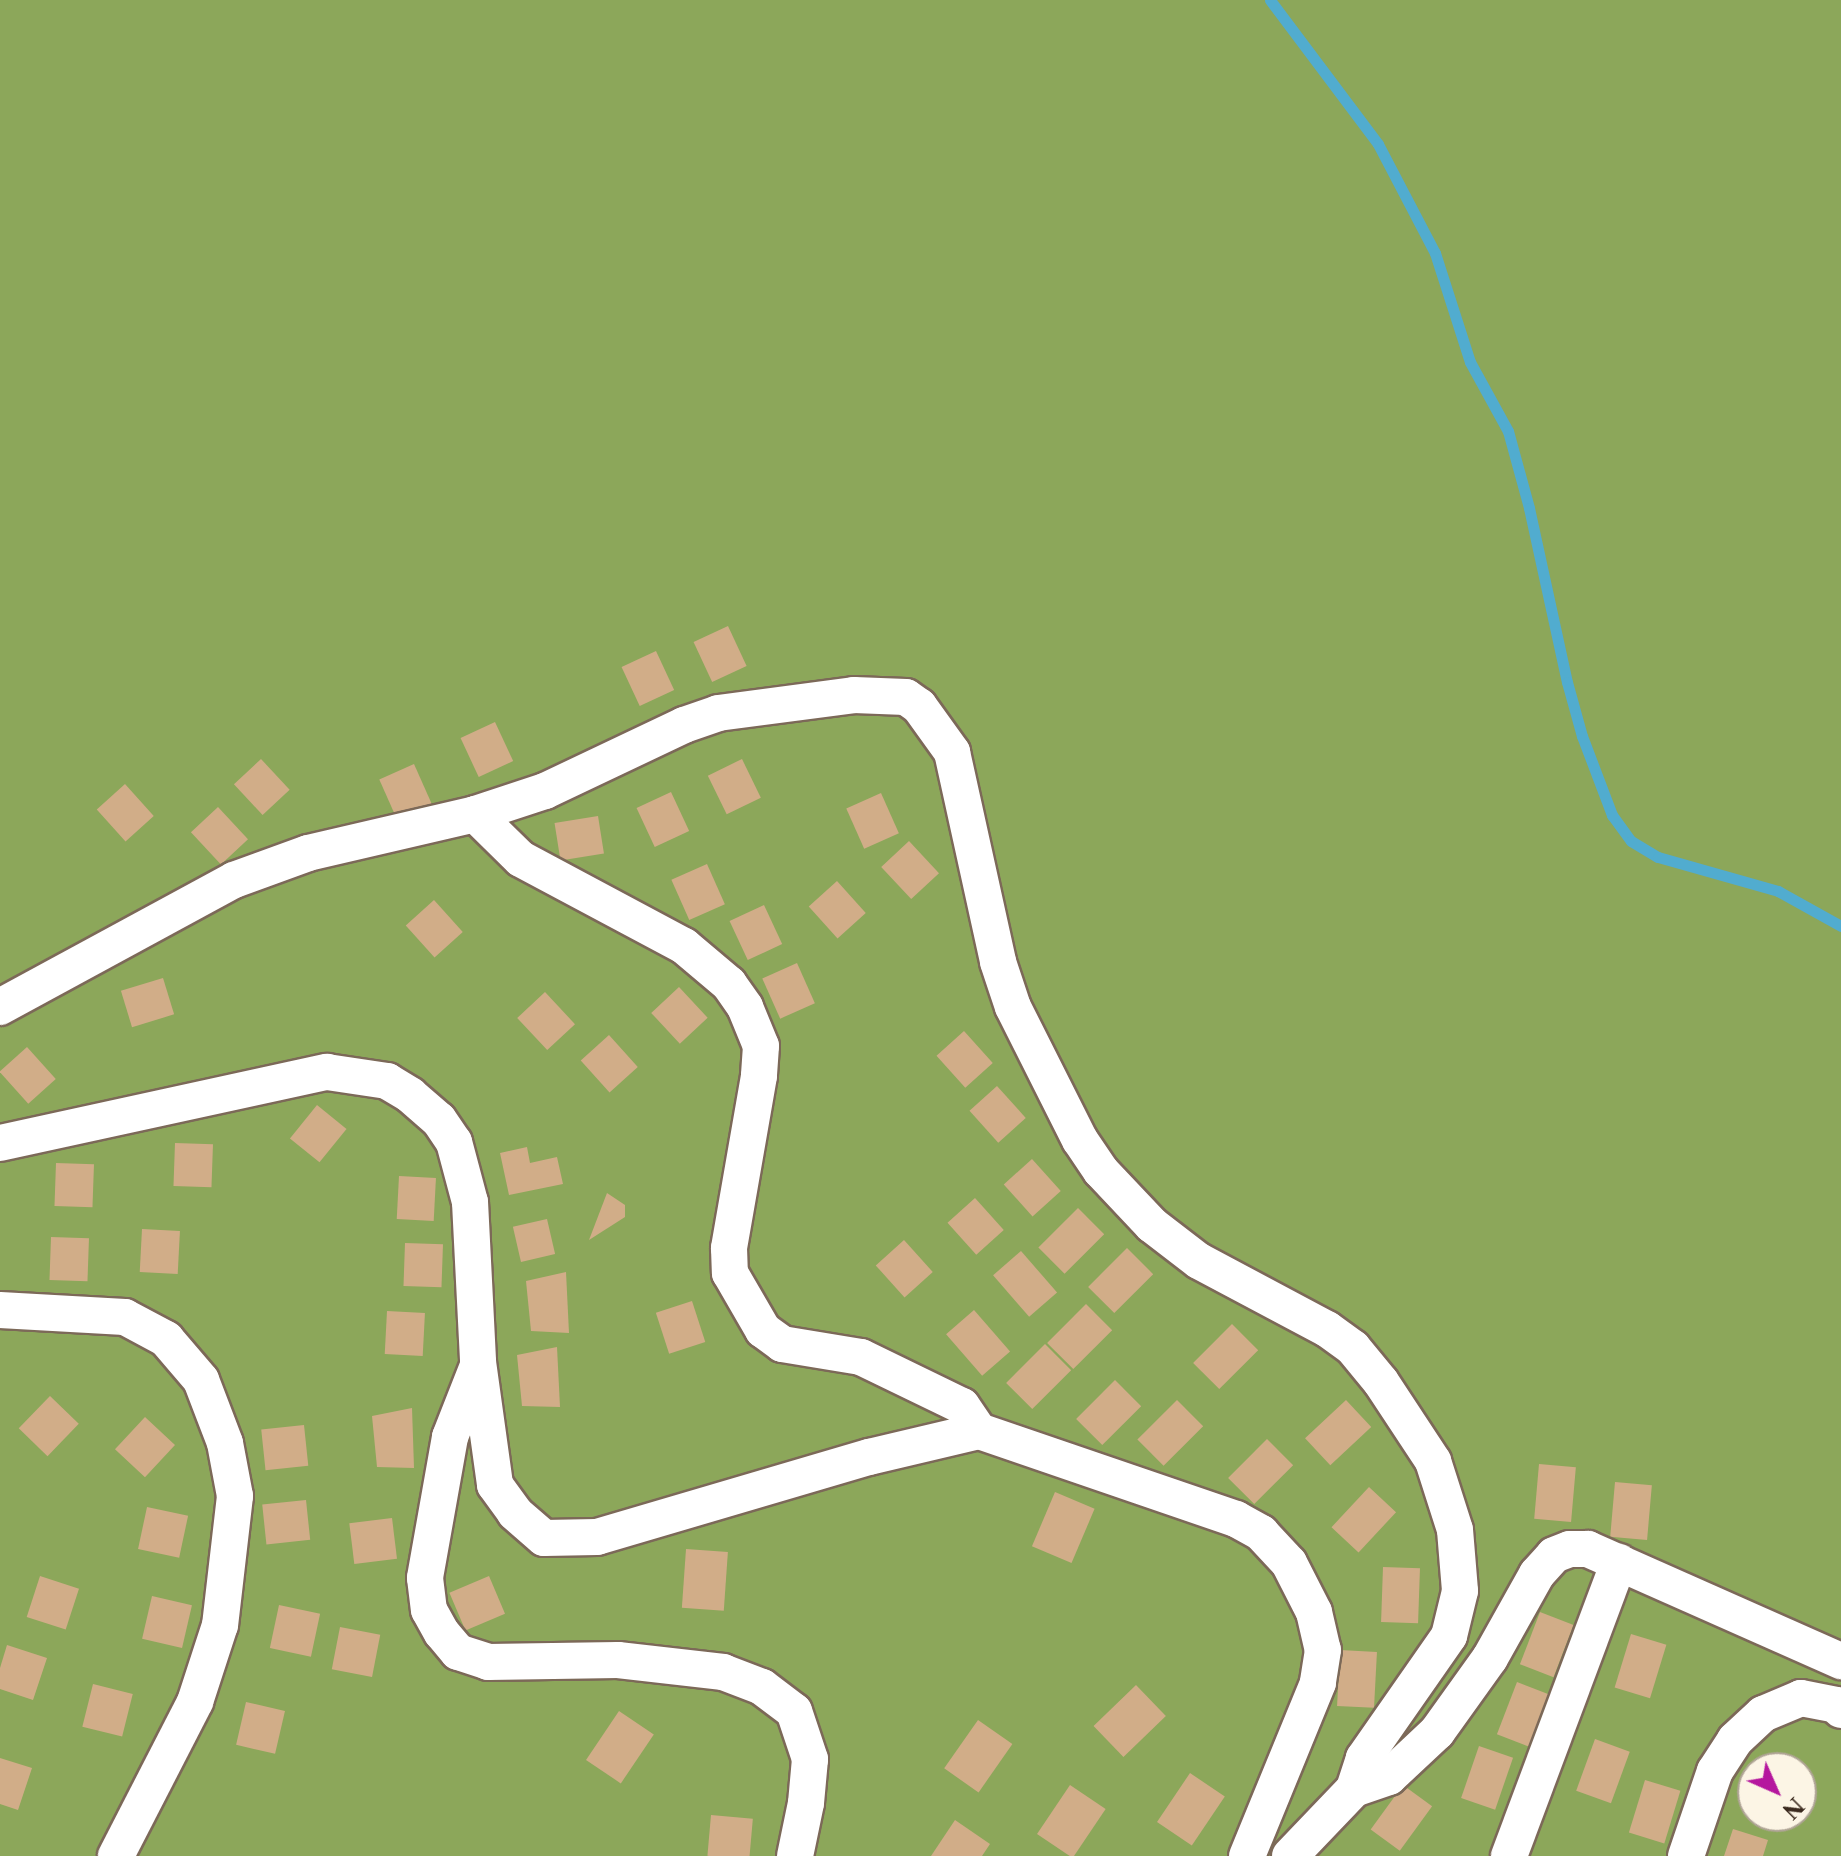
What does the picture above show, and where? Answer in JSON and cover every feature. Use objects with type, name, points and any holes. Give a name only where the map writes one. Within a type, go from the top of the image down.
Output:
[{"type":"street","points":[[0,1007],[234,880],[308,853],[475,814],[545,791],[684,725],[718,713],[854,695],[906,697],[919,706],[952,752],[998,962],[1013,1007],[1080,1140],[1101,1171],[1152,1225],[1199,1261],[1327,1329],[1353,1348],[1381,1382],[1433,1461],[1455,1530],[1460,1591],[1449,1636],[1364,1758],[1354,1789],[1290,1856]]},
{"type":"street","points":[[475,814],[521,859],[684,946],[729,984],[745,1007],[761,1046],[730,1261],[739,1293],[763,1330],[782,1344],[861,1357],[962,1406],[979,1431]]},
{"type":"street","points":[[0,1143],[327,1072],[387,1081],[439,1120],[454,1142],[470,1202],[478,1362],[495,1485],[515,1513],[544,1538],[597,1537],[869,1457],[979,1431],[1236,1519],[1261,1533],[1289,1563],[1314,1612],[1323,1650],[1318,1683],[1247,1856]]},
{"type":"street","points":[[0,1310],[125,1317],[166,1339],[201,1380],[225,1443],[235,1496],[220,1625],[195,1702],[116,1856]]},
{"type":"street","points":[[478,1362],[450,1437],[425,1578],[429,1610],[442,1633],[458,1652],[488,1662],[618,1660],[723,1672],[762,1687],[794,1711],[810,1759],[806,1803],[795,1856]]},
{"type":"street","points":[[1354,1789],[1389,1777],[1437,1732],[1490,1658],[1537,1574],[1554,1555],[1570,1549],[1588,1549],[1841,1661]]},
{"type":"street","points":[[1509,1856],[1619,1562]]},
{"type":"street","points":[[1686,1856],[1715,1771],[1735,1740],[1753,1723],[1763,1714],[1801,1698],[1836,1705],[1841,1710]]},
{"type":"green space","points":[[0,0],[1841,0],[1841,1856],[0,1856]]},
{"type":"building","points":[[728,626],[747,666],[712,682],[694,642]]},
{"type":"building","points":[[656,651],[674,690],[640,706],[622,667]]},
{"type":"building","points":[[495,722],[513,761],[479,777],[461,738]]},
{"type":"building","points":[[261,759],[290,790],[263,815],[234,784]]},
{"type":"building","points":[[742,759],[761,798],[727,814],[708,776]]},
{"type":"building","points":[[414,764],[432,804],[397,820],[379,779]]},
{"type":"building","points":[[125,784],[154,816],[126,841],[97,809]]},
{"type":"building","points":[[671,792],[689,831],[655,847],[637,808]]},
{"type":"building","points":[[881,793],[899,833],[864,849],[846,808]]},
{"type":"building","points":[[218,807],[248,839],[221,864],[191,832]]},
{"type":"building","points":[[598,816],[604,854],[560,860],[555,823]]},
{"type":"building","points":[[909,841],[939,873],[911,899],[881,867]]},
{"type":"building","points":[[707,864],[725,904],[689,920],[671,880]]},
{"type":"building","points":[[837,881],[866,913],[838,938],[809,906]]},
{"type":"building","points":[[434,900],[463,932],[435,957],[406,925]]},
{"type":"building","points":[[764,905],[782,944],[748,960],[730,921]]},
{"type":"building","points":[[797,963],[815,1003],[780,1019],[762,978]]},
{"type":"building","points":[[163,978],[174,1014],[132,1027],[121,991]]},
{"type":"building","points":[[679,987],[708,1018],[680,1044],[651,1013]]},
{"type":"building","points":[[545,992],[575,1024],[547,1050],[517,1018]]},
{"type":"building","points":[[964,1031],[993,1063],[965,1088],[937,1056]]},
{"type":"building","points":[[609,1035],[638,1067],[610,1092],[581,1060]]},
{"type":"building","points":[[27,1047],[56,1079],[28,1104],[0,1072]]},
{"type":"building","points":[[997,1086],[1026,1118],[998,1143],[970,1111]]},
{"type":"building","points":[[317,1105],[347,1129],[319,1162],[290,1138]]},
{"type":"building","points":[[175,1143],[213,1144],[211,1187],[173,1186]]},
{"type":"building","points":[[527,1147],[530,1163],[557,1157],[563,1184],[509,1195],[500,1153]]},
{"type":"building","points":[[1032,1159],[1061,1191],[1033,1216],[1004,1184]]},
{"type":"building","points":[[56,1163],[94,1164],[92,1207],[54,1206]]},
{"type":"building","points":[[399,1176],[436,1178],[434,1221],[397,1219]]},
{"type":"building","points":[[607,1193],[625,1205],[625,1217],[589,1240]]},
{"type":"building","points":[[975,1198],[1004,1230],[976,1255],[948,1223]]},
{"type":"building","points":[[1078,1208],[1104,1234],[1065,1274],[1038,1248]]},
{"type":"building","points":[[547,1219],[555,1254],[521,1262],[513,1227]]},
{"type":"building","points":[[142,1229],[180,1231],[178,1274],[140,1272]]},
{"type":"building","points":[[51,1237],[89,1238],[87,1281],[49,1280]]},
{"type":"building","points":[[904,1240],[933,1272],[905,1297],[876,1265]]},
{"type":"building","points":[[405,1243],[443,1244],[441,1287],[403,1286]]},
{"type":"building","points":[[1127,1248],[1153,1274],[1114,1313],[1088,1287]]},
{"type":"building","points":[[1021,1251],[1057,1293],[1029,1317],[993,1275]]},
{"type":"building","points":[[566,1272],[569,1333],[531,1331],[526,1281]]},
{"type":"building","points":[[692,1301],[705,1342],[669,1354],[656,1313]]},
{"type":"building","points":[[1086,1304],[1112,1330],[1073,1369],[1047,1343]]},
{"type":"building","points":[[974,1310],[1010,1352],[982,1376],[946,1334]]},
{"type":"building","points":[[387,1311],[425,1313],[423,1356],[385,1354]]},
{"type":"building","points":[[1232,1324],[1258,1350],[1219,1389],[1193,1363]]},
{"type":"building","points":[[1045,1344],[1071,1370],[1032,1409],[1006,1383]]},
{"type":"building","points":[[557,1347],[560,1407],[522,1406],[517,1355]]},
{"type":"building","points":[[1115,1380],[1141,1406],[1102,1445],[1076,1419]]},
{"type":"building","points":[[50,1396],[79,1424],[48,1456],[19,1428]]},
{"type":"building","points":[[1177,1400],[1203,1426],[1164,1466],[1137,1440]]},
{"type":"building","points":[[1346,1400],[1371,1427],[1330,1465],[1305,1438]]},
{"type":"building","points":[[412,1408],[414,1468],[377,1467],[372,1416]]},
{"type":"building","points":[[145,1417],[175,1445],[145,1477],[115,1449]]},
{"type":"building","points":[[304,1425],[308,1466],[266,1470],[261,1429]]},
{"type":"building","points":[[1267,1439],[1293,1465],[1254,1504],[1228,1478]]},
{"type":"building","points":[[1539,1464],[1576,1467],[1571,1522],[1534,1519]]},
{"type":"building","points":[[1615,1482],[1652,1485],[1647,1540],[1610,1537]]},
{"type":"building","points":[[1369,1487],[1396,1512],[1359,1552],[1331,1527]]},
{"type":"building","points":[[1055,1492],[1095,1509],[1072,1563],[1032,1546]]},
{"type":"building","points":[[306,1500],[310,1540],[266,1544],[262,1505]]},
{"type":"building","points":[[147,1507],[188,1516],[179,1558],[138,1549]]},
{"type":"building","points":[[392,1518],[397,1559],[354,1564],[349,1523]]},
{"type":"building","points":[[686,1549],[728,1552],[724,1611],[682,1608]]},
{"type":"building","points":[[1383,1567],[1420,1568],[1418,1623],[1381,1622]]},
{"type":"building","points":[[40,1576],[79,1589],[66,1630],[27,1617]]},
{"type":"building","points":[[489,1576],[505,1614],[465,1631],[449,1593]]},
{"type":"building","points":[[152,1596],[192,1605],[182,1648],[142,1639]]},
{"type":"building","points":[[279,1605],[320,1614],[311,1657],[270,1648]]},
{"type":"building","points":[[1540,1612],[1574,1625],[1554,1677],[1520,1664]]},
{"type":"building","points":[[340,1627],[380,1635],[372,1677],[332,1669]]},
{"type":"building","points":[[1631,1634],[1666,1645],[1650,1698],[1615,1688]]},
{"type":"building","points":[[7,1645],[47,1658],[33,1700],[0,1689],[0,1668]]},
{"type":"building","points":[[1340,1650],[1377,1652],[1374,1708],[1337,1706]]},
{"type":"building","points":[[1517,1682],[1551,1695],[1531,1747],[1497,1734]]},
{"type":"building","points":[[93,1684],[133,1694],[122,1737],[82,1727]]},
{"type":"building","points":[[1136,1685],[1166,1716],[1123,1757],[1094,1726]]},
{"type":"building","points":[[246,1702],[285,1711],[275,1754],[236,1745]]},
{"type":"building","points":[[619,1711],[654,1734],[621,1783],[586,1760]]},
{"type":"building","points":[[978,1720],[1012,1744],[979,1792],[944,1768]]},
{"type":"building","points":[[1595,1739],[1630,1752],[1611,1803],[1576,1791]]},
{"type":"building","points":[[1479,1746],[1513,1758],[1495,1810],[1461,1798]]},
{"type":"building","points":[[0,1758],[32,1768],[18,1810],[0,1804]]},
{"type":"building","points":[[1190,1773],[1225,1796],[1192,1845],[1157,1822]]},
{"type":"building","points":[[1645,1780],[1680,1791],[1664,1843],[1629,1833]]},
{"type":"building","points":[[1070,1785],[1106,1809],[1074,1856],[1037,1834]]},
{"type":"building","points":[[1403,1785],[1432,1806],[1400,1851],[1371,1829]]},
{"type":"building","points":[[711,1815],[753,1819],[750,1856],[707,1856]]},
{"type":"building","points":[[955,1820],[990,1844],[982,1856],[931,1856]]},
{"type":"building","points":[[1733,1829],[1768,1840],[1763,1856],[1724,1856]]},
{"type":"waterway","points":[[1270,0],[1378,144],[1435,253],[1470,362],[1508,431],[1529,508],[1567,682],[1582,736],[1612,815],[1631,841],[1658,857],[1778,891],[1841,926]]}]
